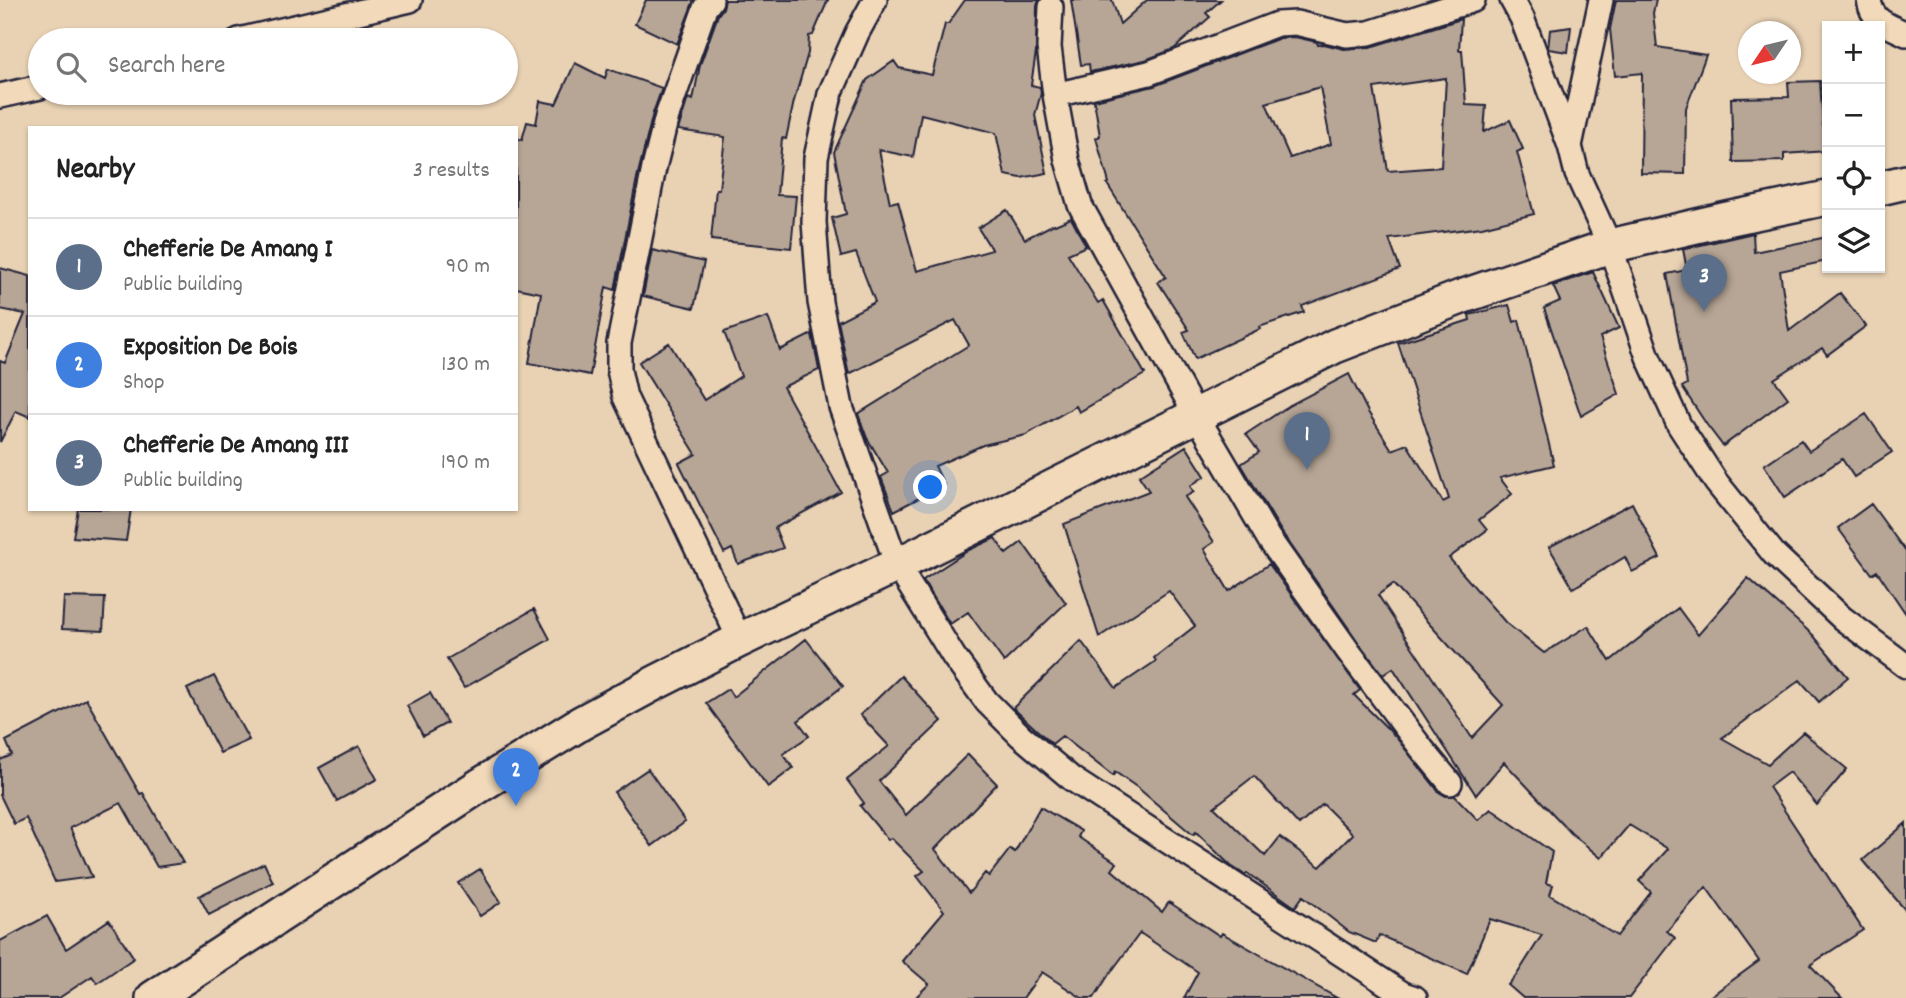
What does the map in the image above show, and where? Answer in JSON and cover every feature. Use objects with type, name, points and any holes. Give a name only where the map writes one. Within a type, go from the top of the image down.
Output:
[{"type":"main road","points":[[1885,187],[1906,182]]},
{"type":"main road","points":[[153,998],[479,786],[581,723],[740,640],[897,565],[1335,346],[1461,297],[1610,246],[1822,199]]},
{"type":"street","points":[[291,28],[411,0]]},
{"type":"street","points":[[711,0],[705,8],[667,116],[654,168],[619,343],[619,369],[625,397],[740,640]]},
{"type":"street","points":[[875,0],[830,94],[816,158],[814,222],[820,302],[841,407],[897,565],[954,657],[987,702],[1021,736],[1072,779],[1391,986],[1415,998]]},
{"type":"street","points":[[1055,94],[1149,73],[1277,24],[1296,23],[1347,35],[1369,33],[1473,0]]},
{"type":"street","points":[[1512,0],[1522,18],[1570,146],[1577,174],[1610,246],[1648,358],[1679,425],[1716,482],[1774,554],[1842,618],[1906,666]]},
{"type":"street","points":[[1570,146],[1601,0]]},
{"type":"street","points":[[1869,0],[1872,13],[1879,20],[1906,34]]},
{"type":"street","points":[[1051,7],[1049,47],[1055,94],[1067,160],[1080,205],[1196,415],[1269,539],[1348,651],[1450,783]]},
{"type":"street","points":[[0,96],[28,90]]},
{"type":"building","points":[[646,0],[694,0],[677,44],[635,24]]},
{"type":"building","points":[[725,0],[828,0],[813,35],[809,36],[808,53],[786,139],[782,138],[777,195],[796,196],[791,248],[711,240],[725,137],[678,130],[688,98],[693,100],[700,65]]},
{"type":"building","points":[[965,0],[1039,0],[1031,85],[1040,87],[1035,115],[1047,173],[1021,178],[1005,175],[996,133],[921,114],[913,157],[879,150],[890,203],[898,201],[917,271],[992,250],[978,228],[1007,210],[1025,239],[1071,218],[1086,246],[1068,254],[1098,303],[1103,300],[1145,374],[1079,412],[1076,406],[1026,435],[983,445],[935,466],[944,485],[894,511],[881,477],[888,473],[867,438],[858,414],[969,345],[955,320],[849,374],[838,321],[875,302],[856,253],[841,257],[832,218],[846,214],[834,152],[867,80],[894,61],[899,68],[932,75],[945,24],[948,24]]},
{"type":"building","points":[[1071,0],[1112,0],[1120,24],[1147,0],[1221,0],[1206,13],[1210,17],[1174,49],[1145,60],[1090,72],[1089,64],[1081,65]]},
{"type":"building","points":[[1616,0],[1656,0],[1653,13],[1657,47],[1706,55],[1686,108],[1685,174],[1641,173],[1642,73],[1615,76],[1610,29]]},
{"type":"building","points":[[1461,19],[1459,50],[1462,50],[1466,105],[1486,106],[1484,132],[1510,120],[1523,149],[1517,152],[1534,214],[1482,227],[1389,239],[1400,269],[1302,306],[1304,312],[1259,327],[1260,329],[1195,359],[1183,332],[1189,330],[1158,282],[1166,277],[1107,184],[1109,183],[1096,138],[1100,136],[1094,100],[1154,86],[1280,38],[1295,37],[1317,42],[1318,45],[1344,49],[1370,47]],"holes":[[[1446,78],[1441,167],[1388,171],[1374,88]],[[1320,87],[1331,144],[1290,158],[1266,103]]]},
{"type":"building","points":[[1571,27],[1568,52],[1548,49],[1550,30]]},
{"type":"building","points":[[575,63],[605,78],[608,69],[662,88],[637,178],[615,290],[606,287],[590,375],[529,363],[541,293],[518,288],[518,139],[522,140],[527,122],[536,124],[540,101],[556,104]]},
{"type":"building","points":[[1820,81],[1822,151],[1784,154],[1784,161],[1733,162],[1731,98],[1789,97],[1788,84],[1801,84],[1801,82]]},
{"type":"building","points":[[1753,233],[1754,252],[1822,238],[1822,262],[1780,271],[1789,331],[1840,293],[1866,326],[1827,355],[1822,348],[1774,379],[1788,398],[1723,446],[1682,387],[1687,384],[1667,274],[1687,270],[1683,249]]},
{"type":"building","points":[[652,250],[704,262],[694,308],[643,296]]},
{"type":"building","points":[[0,268],[28,275],[28,416],[16,411],[0,442],[0,361],[5,363],[25,314],[0,309]]},
{"type":"building","points":[[1593,272],[1619,328],[1600,337],[1619,394],[1581,416],[1544,308],[1560,301],[1553,286]]},
{"type":"building","points":[[1509,305],[1514,322],[1519,320],[1554,465],[1500,478],[1512,494],[1479,520],[1487,530],[1449,558],[1506,623],[1544,653],[1588,626],[1610,661],[1678,608],[1698,635],[1748,578],[1813,635],[1848,677],[1819,702],[1800,680],[1722,738],[1768,764],[1803,732],[1847,769],[1817,805],[1789,772],[1769,787],[1863,930],[1810,965],[1842,998],[1708,998],[1759,961],[1706,887],[1667,931],[1675,938],[1629,998],[1523,998],[1508,985],[1542,935],[1490,919],[1467,974],[1379,935],[1376,943],[1349,932],[1303,896],[1295,907],[1247,873],[1245,875],[1231,866],[1196,832],[1193,835],[1138,788],[1115,772],[1113,776],[1062,736],[1052,744],[1013,708],[1081,641],[1116,688],[1156,661],[1154,658],[1195,626],[1169,591],[1099,637],[1064,524],[1149,491],[1139,476],[1186,446],[1205,476],[1190,486],[1194,492],[1185,497],[1214,542],[1204,549],[1229,591],[1269,564],[1360,690],[1354,695],[1395,736],[1439,792],[1446,796],[1455,796],[1478,820],[1491,809],[1552,852],[1546,883],[1553,885],[1550,895],[1617,936],[1651,892],[1639,881],[1668,849],[1629,825],[1601,858],[1571,833],[1504,762],[1476,795],[1393,668],[1383,675],[1359,643],[1281,531],[1241,464],[1259,452],[1246,434],[1290,405],[1349,374],[1368,412],[1392,450],[1407,444],[1443,502],[1449,499],[1398,343],[1470,320],[1469,315]],"holes":[[[1393,584],[1503,705],[1472,738],[1378,595]],[[1254,776],[1299,825],[1323,804],[1353,834],[1320,867],[1280,837],[1265,856],[1214,807]]]},
{"type":"building","points":[[768,317],[780,350],[812,334],[819,370],[783,387],[841,492],[775,528],[783,548],[738,564],[732,549],[724,553],[679,463],[696,454],[639,362],[669,343],[704,400],[741,376],[724,332]]},
{"type":"building","points":[[1866,414],[1892,452],[1854,477],[1842,459],[1785,497],[1764,465],[1801,440],[1809,451]]},
{"type":"building","points":[[1632,503],[1660,558],[1632,572],[1625,557],[1573,588],[1549,547]]},
{"type":"building","points":[[1871,504],[1906,552],[1906,614],[1877,571],[1872,574],[1838,528]]},
{"type":"building","points":[[78,511],[131,511],[126,541],[73,537]]},
{"type":"building","points":[[995,538],[1006,554],[1022,542],[1066,603],[1004,662],[968,612],[950,624],[923,580],[969,550]]},
{"type":"building","points":[[64,597],[105,598],[103,631],[62,629]]},
{"type":"building","points":[[534,609],[550,639],[464,688],[447,659]]},
{"type":"building","points":[[806,639],[843,686],[798,721],[809,736],[783,754],[793,768],[768,787],[706,703],[728,689],[733,697]]},
{"type":"building","points":[[214,676],[249,740],[220,753],[187,689]]},
{"type":"building","points":[[901,676],[942,721],[879,781],[906,815],[968,754],[997,784],[935,849],[969,893],[985,873],[989,876],[1010,849],[1015,852],[1040,807],[1081,831],[1078,837],[1117,863],[1112,870],[1162,912],[1169,902],[1220,936],[1222,933],[1337,998],[1184,998],[1198,972],[1140,933],[1094,998],[1082,998],[1042,972],[1023,998],[915,998],[929,984],[902,961],[944,911],[917,876],[924,871],[891,838],[888,840],[860,806],[864,803],[847,780],[889,746],[860,715]]},
{"type":"building","points":[[430,693],[447,723],[423,736],[407,706]]},
{"type":"building","points":[[86,699],[183,863],[157,867],[121,803],[70,828],[92,877],[55,882],[26,818],[14,824],[0,795],[0,760],[12,755],[6,741]]},
{"type":"building","points":[[359,746],[377,779],[337,801],[319,768]]},
{"type":"building","points":[[648,769],[685,822],[652,846],[614,792]]},
{"type":"building","points":[[1906,823],[1906,911],[1863,860]]},
{"type":"building","points":[[264,863],[273,882],[209,915],[199,896]]},
{"type":"building","points":[[480,869],[501,902],[480,916],[458,883]]},
{"type":"building","points":[[47,916],[66,949],[109,920],[134,958],[97,983],[92,976],[59,998],[0,998],[0,941]]},
{"type":"place","name":"Chefferie De Amang III","points":[[1704,312]]},
{"type":"place","name":"Chefferie De Amang I","points":[[1307,470]]},
{"type":"place","name":"Exposition De Bois","points":[[516,806]]}]
